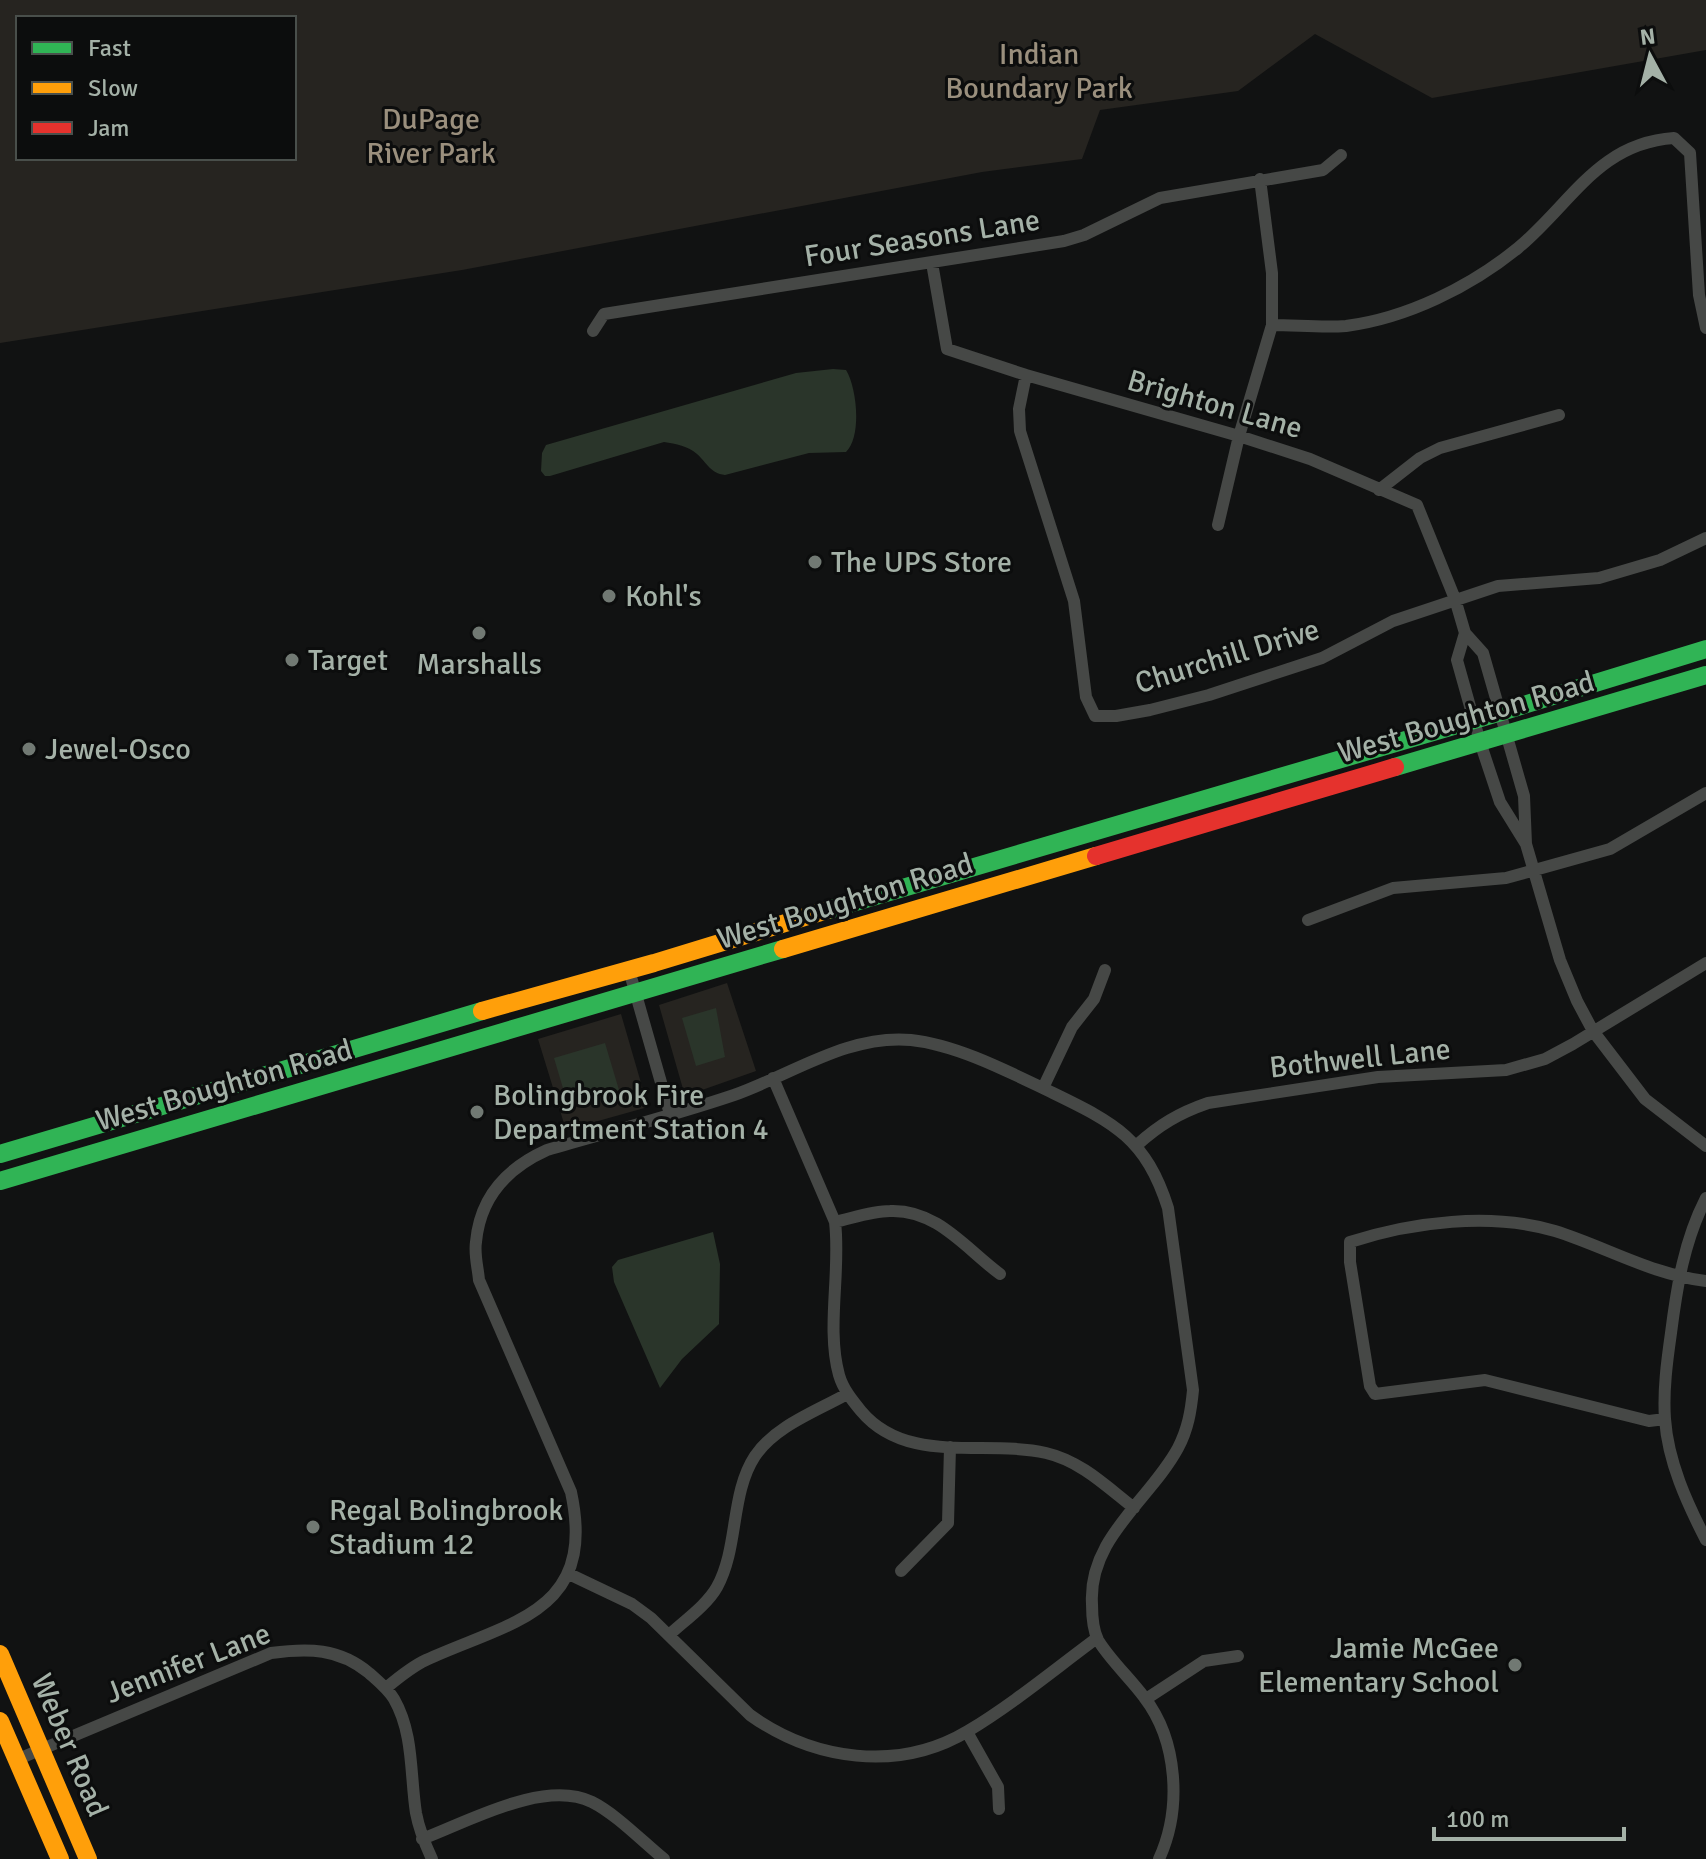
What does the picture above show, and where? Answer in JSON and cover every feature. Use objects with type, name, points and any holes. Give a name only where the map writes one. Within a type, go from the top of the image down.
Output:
[{"type":"main road","name":"West Boughton Road","points":[[0,1154],[1706,649]]},
{"type":"main road","name":"West Boughton Road","points":[[0,1181],[1706,675]]},
{"type":"main road","name":"Weber Road","points":[[0,1654],[88,1859]]},
{"type":"main road","name":"Weber Road","points":[[0,1721],[60,1859]]},
{"type":"street","points":[[1272,325],[1345,326],[1405,312],[1464,285],[1517,248],[1602,164],[1623,150],[1651,139],[1674,138],[1690,153],[1699,295],[1706,328]]},
{"type":"street","name":"Four Seasons Lane","points":[[593,331],[604,314],[1064,241],[1084,235],[1160,198],[1323,170],[1341,155]]},
{"type":"street","points":[[1218,525],[1239,436],[1272,325],[1272,273],[1260,179]]},
{"type":"street","name":"Brighton Lane","points":[[932,263],[947,349],[1310,459],[1417,505],[1455,599],[1465,633],[1483,653],[1524,796],[1526,844],[1567,980],[1593,1031],[1645,1099],[1706,1146]]},
{"type":"street","name":"Churchill Drive","points":[[1026,375],[1019,409],[1020,431],[1074,601],[1086,697],[1095,716],[1150,710],[1209,695],[1322,658],[1393,621],[1455,599],[1513,584],[1599,578],[1660,560],[1706,538]]},
{"type":"street","points":[[1379,490],[1420,458],[1440,448],[1559,415]]},
{"type":"street","name":"Brighton Lane","points":[[1465,633],[1457,660],[1480,742],[1500,802],[1526,844]]},
{"type":"street","points":[[1308,920],[1393,888],[1506,878],[1610,849],[1706,793]]},
{"type":"street","name":"Bothwell Lane","points":[[1137,1145],[1161,1123],[1208,1103],[1378,1077],[1506,1070],[1545,1059],[1706,963]]},
{"type":"street","points":[[629,970],[670,1114]]},
{"type":"street","points":[[1043,1088],[1072,1027],[1094,999],[1105,970]]},
{"type":"street","points":[[386,1688],[425,1661],[523,1620],[549,1600],[569,1574],[576,1546],[577,1518],[571,1492],[479,1280],[475,1243],[484,1210],[499,1183],[522,1161],[547,1150],[737,1094],[864,1042],[910,1040],[935,1044],[1043,1088],[1110,1121],[1137,1145],[1161,1185],[1168,1208],[1193,1390],[1191,1415],[1177,1451],[1105,1547],[1093,1575],[1091,1599],[1097,1638],[1146,1699],[1158,1719],[1171,1765],[1171,1819],[1159,1859]]},
{"type":"street","points":[[773,1078],[835,1222],[835,1347],[839,1375],[847,1394],[866,1416],[908,1441],[1048,1453],[1082,1468],[1134,1508]]},
{"type":"street","points":[[1705,1535],[1683,1491],[1665,1419],[1667,1362],[1678,1278],[1693,1224],[1706,1198]]},
{"type":"street","points":[[835,1222],[888,1211],[906,1211],[925,1216],[944,1227],[1000,1274]]},
{"type":"street","points":[[1665,1419],[1649,1421],[1485,1380],[1375,1394],[1370,1386],[1350,1262],[1350,1242],[1471,1219],[1512,1223],[1554,1231],[1678,1278],[1706,1281]]},
{"type":"street","points":[[669,1635],[715,1590],[724,1572],[743,1488],[755,1456],[783,1428],[847,1394]]},
{"type":"street","points":[[901,1571],[948,1523],[950,1447]]},
{"type":"street","points":[[569,1574],[632,1604],[669,1635],[750,1715],[789,1740],[832,1753],[867,1757],[899,1755],[929,1748],[967,1732],[1097,1638]]},
{"type":"street","name":"Jennifer Lane","points":[[16,1760],[271,1653],[301,1649],[330,1652],[359,1665],[393,1697],[405,1726],[422,1839],[432,1859]]},
{"type":"street","points":[[1146,1699],[1204,1661],[1238,1656]]},
{"type":"street","points":[[967,1732],[998,1787],[999,1809]]},
{"type":"street","points":[[422,1839],[533,1797],[574,1795],[595,1803],[664,1859]]},
{"type":"green space","name":"DuPage River Park","points":[[0,0],[1706,0],[1706,50],[1432,98],[1315,34],[1238,91],[1100,110],[1082,159],[982,172],[462,270],[0,343]]},
{"type":"green space","points":[[727,983],[756,1071],[685,1096],[659,1005]]},
{"type":"green space","points":[[621,1014],[648,1107],[566,1130],[538,1039]]},
{"type":"shaded area","points":[[846,370],[855,400],[856,424],[846,452],[809,453],[725,475],[712,470],[690,449],[664,442],[550,476],[545,476],[541,471],[542,453],[546,445],[796,373]]},
{"type":"shaded area","points":[[716,1008],[725,1057],[696,1066],[682,1018]]},
{"type":"shaded area","points":[[605,1043],[619,1090],[568,1105],[554,1058]]},
{"type":"shaded area","points":[[713,1232],[720,1264],[719,1324],[682,1359],[660,1388],[614,1282],[612,1267],[618,1260]]},
{"type":"traffic: fast","points":[[828,910],[1706,649]]},
{"type":"traffic: fast","points":[[1395,767],[1706,675]]},
{"type":"traffic: fast","points":[[0,1181],[783,949]]},
{"type":"traffic: fast","points":[[0,1154],[482,1011]]},
{"type":"traffic: slow","points":[[783,949],[1096,856]]},
{"type":"traffic: slow","points":[[482,1011],[828,910]]},
{"type":"traffic: slow","points":[[0,1654],[88,1859]]},
{"type":"traffic: slow","points":[[0,1721],[60,1859]]},
{"type":"traffic: jam","points":[[1096,856],[1395,767]]},
{"type":"place","name":"The UPS Store","points":[[815,562]]},
{"type":"place","name":"Kohl's","points":[[609,596]]},
{"type":"place","name":"Marshalls","points":[[479,633]]},
{"type":"place","name":"Target","points":[[292,660]]},
{"type":"place","name":"Jewel-Osco","points":[[29,749]]},
{"type":"place","name":"Bolingbrook Fire Department Station 4","points":[[477,1112]]},
{"type":"place","name":"Regal Bolingbrook Stadium 12","points":[[313,1527]]},
{"type":"place","name":"Jamie McGee Elementary School","points":[[1515,1665]]},
{"type":"park label","name":"Indian Boundary Park","points":[[1039,71]]}]
